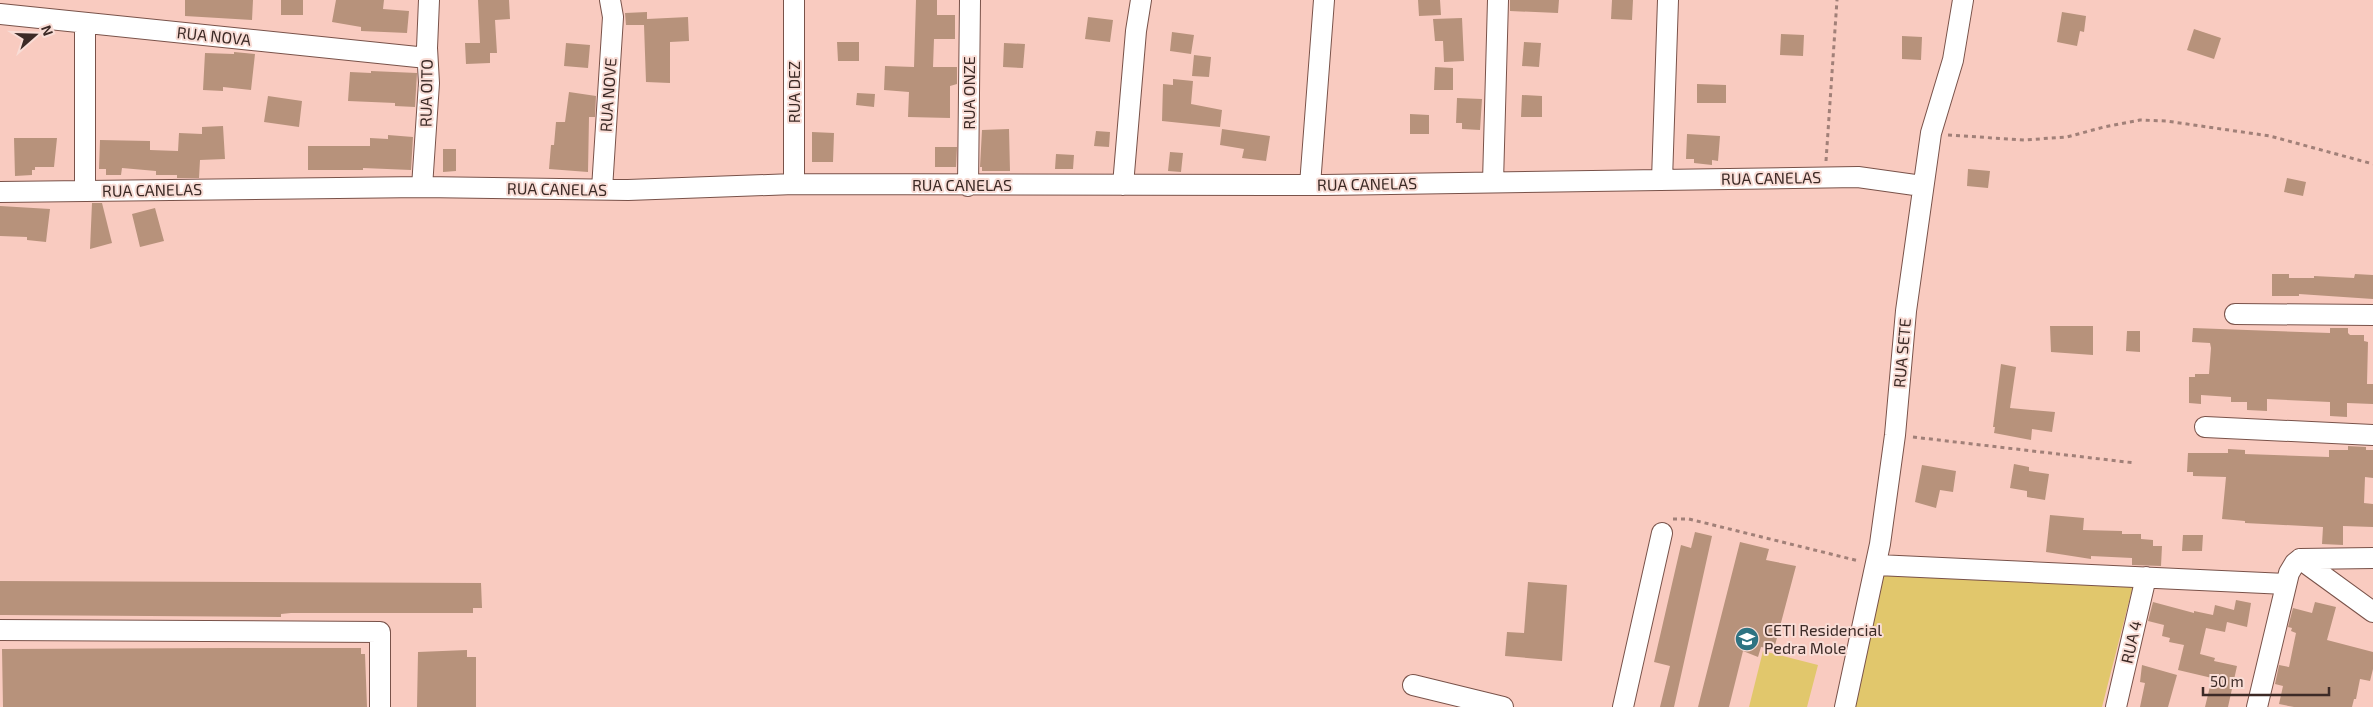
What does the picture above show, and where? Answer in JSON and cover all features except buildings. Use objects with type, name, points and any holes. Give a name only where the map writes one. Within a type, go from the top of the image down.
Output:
[{"type":"street","name":"RUA OITO","points":[[422,186],[429,83],[429,0]]},
{"type":"street","name":"RUA NOVE","points":[[602,189],[613,18],[610,0]]},
{"type":"street","name":"RUA DEZ","points":[[794,0],[794,184]]},
{"type":"street","name":"RUA ONZE","points":[[968,186],[970,0]]},
{"type":"street","points":[[1123,185],[1136,31],[1141,0]]},
{"type":"street","points":[[1310,185],[1324,0]]},
{"type":"street","points":[[1493,182],[1498,0]]},
{"type":"street","points":[[1662,180],[1668,0]]},
{"type":"street","name":"RUA SETE","points":[[1845,707],[1876,565],[1895,435],[1906,311],[1922,186],[1931,133],[1953,60],[1963,0]]},
{"type":"street","name":"RUA NOVA","points":[[0,14],[428,58]]},
{"type":"street","points":[[85,23],[85,191]]},
{"type":"street","name":"RUA CANELAS","points":[[0,192],[422,186],[628,190],[794,184],[968,186],[1310,185],[1858,177],[1922,186]]},
{"type":"street","points":[[2235,314],[2373,315]]},
{"type":"street","points":[[2205,427],[2373,435]]},
{"type":"street","points":[[1623,707],[1662,533]]},
{"type":"street","points":[[2341,590],[2346,557]]},
{"type":"street","points":[[2257,707],[2286,584],[2294,563],[2300,560],[2346,557],[2373,558]]},
{"type":"street","points":[[2300,560],[2373,612]]},
{"type":"street","points":[[1876,565],[2286,584]]},
{"type":"street","name":"RUA 4","points":[[2116,707],[2146,577]]},
{"type":"street","points":[[0,630],[380,632],[380,707]]},
{"type":"street","points":[[1413,685],[1457,701],[1503,707]]},
{"type":"path","points":[[1825,178],[1837,0]]},
{"type":"path","points":[[1931,133],[2024,140],[2067,137],[2140,120],[2166,121],[2270,136],[2373,164]]},
{"type":"path","points":[[1895,435],[2135,463]]},
{"type":"path","points":[[1662,533],[1666,524],[1671,520],[1689,520],[1876,565]]},
{"type":"shaded area","points":[[1883,575],[2134,582],[2102,707],[1852,707]]},
{"type":"shaded area","points":[[1763,651],[1818,665],[1807,707],[1749,707]]},
{"type":"place","name":"CETI Residencial Pedra Mole","points":[[1747,639]]}]
